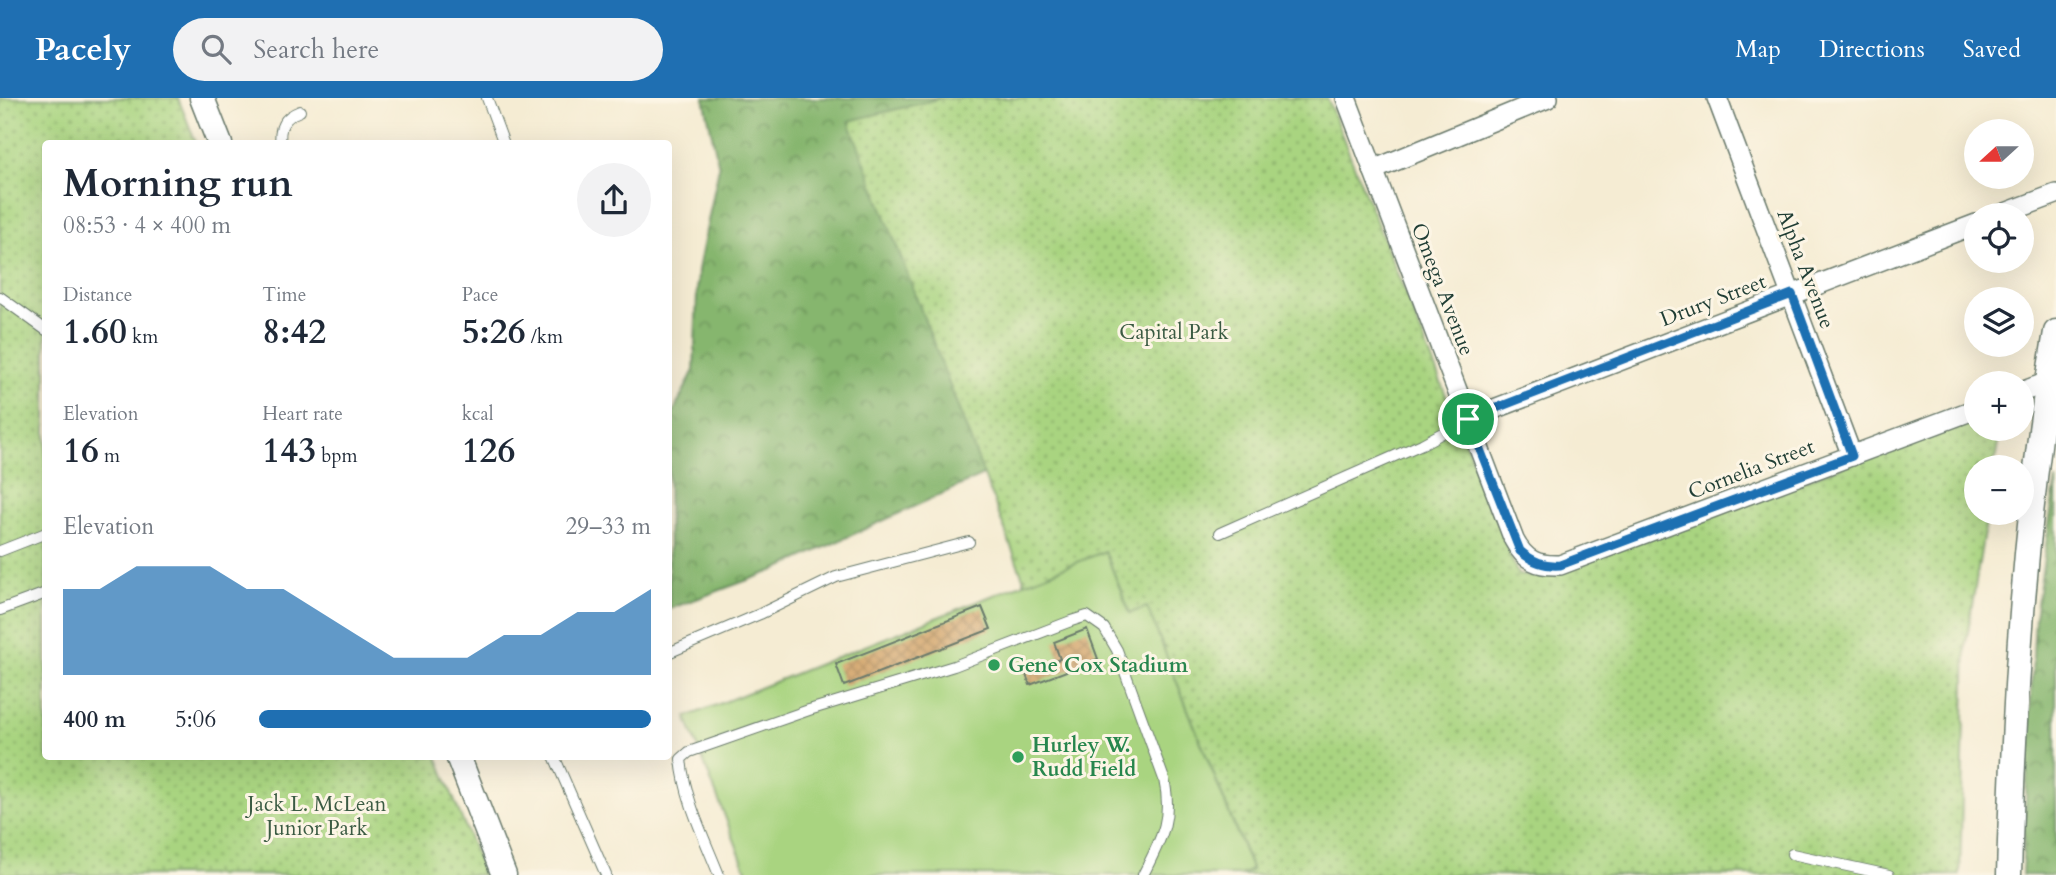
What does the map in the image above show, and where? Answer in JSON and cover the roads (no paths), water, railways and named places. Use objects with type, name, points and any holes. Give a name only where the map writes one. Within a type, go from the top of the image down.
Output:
[{"type":"street","points":[[202,98],[218,140]]},
{"type":"street","name":"Omega Avenue","points":[[1346,98],[1520,551],[1540,564]]},
{"type":"street","points":[[1373,170],[1548,98]]},
{"type":"street","name":"Alpha Avenue","points":[[1717,98],[1852,456]]},
{"type":"street","points":[[2032,203],[2056,194]]},
{"type":"street","name":"Drury Street","points":[[1468,419],[1964,230]]},
{"type":"street","points":[[2009,875],[2012,771],[2027,556],[2052,380],[2056,332]]},
{"type":"street","points":[[2034,387],[2052,380]]},
{"type":"street","name":"Cornelia Street","points":[[1540,564],[1560,565],[1964,414]]},
{"type":"street","points":[[460,760],[504,875]]},
{"type":"lane","points":[[487,98],[503,140]]},
{"type":"lane","points":[[280,140],[281,125],[290,114],[300,111]]},
{"type":"lane","points":[[0,297],[42,327]]},
{"type":"lane","points":[[1220,533],[1423,443],[1468,419]]},
{"type":"lane","points":[[0,551],[42,535]]},
{"type":"lane","points":[[672,651],[836,578],[969,542]]},
{"type":"lane","points":[[0,610],[42,594]]},
{"type":"lane","points":[[719,875],[686,788],[681,759],[689,752],[809,710],[954,666],[1087,616],[1104,628],[1117,650],[1166,788],[1168,798],[1164,832],[1143,875]]},
{"type":"lane","points":[[556,760],[606,875]]},
{"type":"lane","points":[[1792,855],[1889,875]]},
{"type":"place","name":"Gene Cox Stadium","points":[[994,665]]},
{"type":"place","name":"Hurley W. Rudd Field","points":[[1018,757]]},
{"type":"park label","name":"Capital Park","points":[[1174,332]]},
{"type":"park label","name":"Jack L. McLean Junior Park","points":[[317,816]]}]
